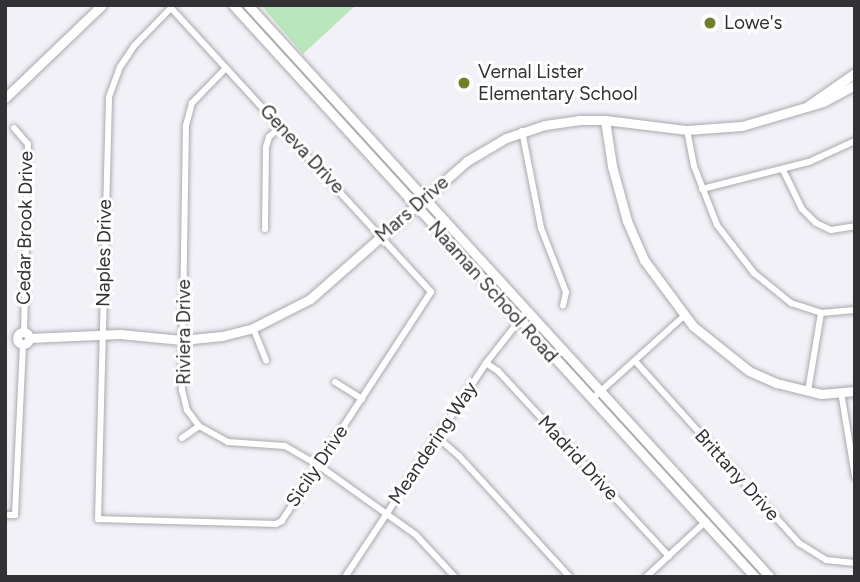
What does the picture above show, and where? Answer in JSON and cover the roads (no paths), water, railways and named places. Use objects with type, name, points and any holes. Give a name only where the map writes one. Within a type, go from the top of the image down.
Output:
[{"type":"main road","points":[[5,98],[102,5]]},
{"type":"main road","name":"Naaman School Road","points":[[233,5],[592,399],[708,519],[770,577]]},
{"type":"main road","name":"Naaman School Road","points":[[248,5],[600,392],[755,577]]},
{"type":"main road","name":"Mars Drive","points":[[807,106],[855,74]]},
{"type":"main road","name":"Mars Drive","points":[[5,338],[102,335],[182,340],[222,336],[253,328],[310,299],[477,154],[522,131],[556,123],[605,120],[687,130],[742,126],[823,102],[855,85]]},
{"type":"main road","points":[[605,120],[612,166],[627,221],[644,260],[684,316],[718,348],[749,371],[808,391],[855,391]]},
{"type":"street","name":"Geneva Drive","points":[[171,8],[431,292]]},
{"type":"street","name":"Naples Drive","points":[[98,519],[109,97],[120,67],[134,46],[171,8]]},
{"type":"street","name":"Riviera Drive","points":[[199,426],[187,410],[182,390],[188,110],[226,68]]},
{"type":"street","points":[[265,229],[266,147],[270,137],[280,127]]},
{"type":"street","name":"Cedar Brook Drive","points":[[5,515],[15,515],[23,338],[28,144],[15,128]]},
{"type":"street","points":[[687,130],[702,189],[723,234],[754,274],[791,303],[821,313],[855,310]]},
{"type":"street","points":[[522,131],[541,228],[566,292],[563,306]]},
{"type":"street","points":[[702,189],[809,162],[855,141]]},
{"type":"street","points":[[783,170],[802,209],[816,223],[831,230],[855,226]]},
{"type":"street","name":"Sicily Drive","points":[[98,519],[276,524],[282,521],[431,292]]},
{"type":"street","name":"Meandering Way","points":[[345,577],[436,436],[486,363],[526,312]]},
{"type":"street","points":[[808,391],[821,313]]},
{"type":"street","points":[[592,399],[684,316]]},
{"type":"street","points":[[253,328],[266,361]]},
{"type":"street","name":"Brittany Drive","points":[[635,361],[799,543],[826,560],[855,563]]},
{"type":"street","name":"Madrid Drive","points":[[486,363],[498,371],[669,555]]},
{"type":"street","points":[[335,382],[362,399]]},
{"type":"street","points":[[841,392],[855,477]]},
{"type":"street","points":[[182,438],[199,426],[228,442],[285,446],[387,512],[416,535],[455,577]]},
{"type":"street","points":[[436,436],[459,456],[570,577]]},
{"type":"street","points":[[646,577],[708,519]]},
{"type":"place","name":"Lowe's","points":[[710,23]]},
{"type":"place","name":"Vernal Lister Elementary School","points":[[464,83]]}]
